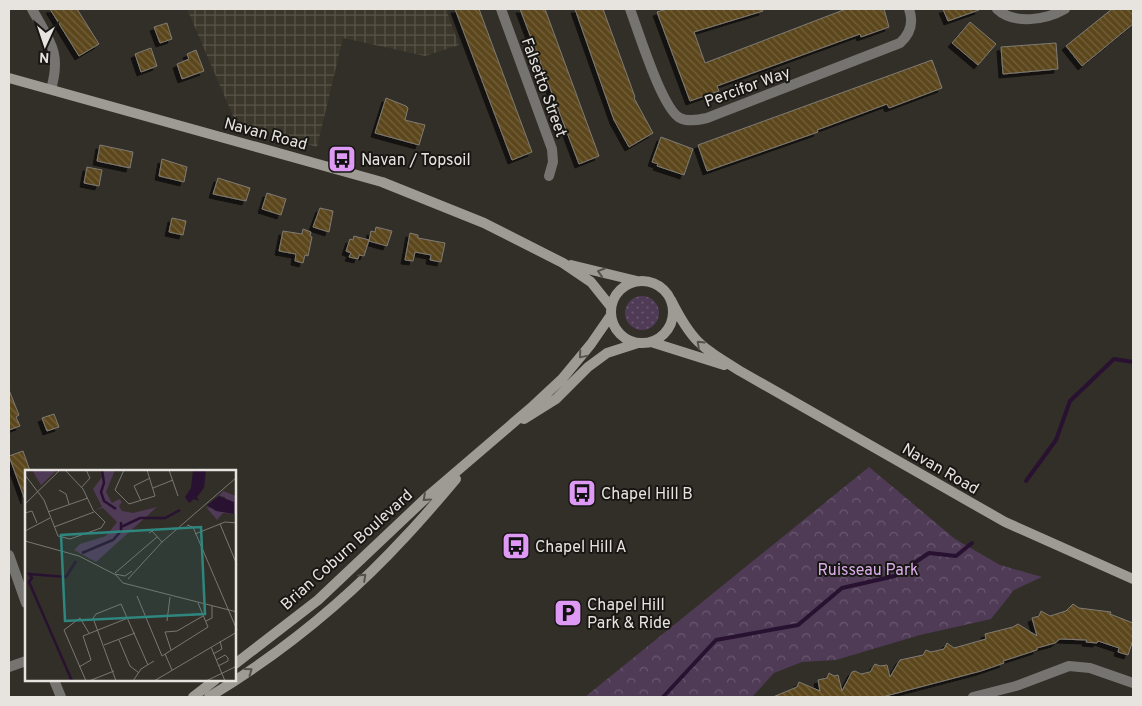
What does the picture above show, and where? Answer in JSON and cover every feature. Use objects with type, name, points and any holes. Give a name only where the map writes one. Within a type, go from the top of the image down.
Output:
[{"type":"main road","name":"Navan Road","points":[[9,78],[382,182],[484,223],[563,263],[591,282],[611,311]]},
{"type":"main road","name":"Navan Road","points":[[563,263],[638,281]]},
{"type":"main road","points":[[646,281],[661,287],[671,300],[673,317],[670,326],[666,333],[651,342],[638,344],[620,335],[614,327],[611,311],[617,293],[630,283],[646,281]]},
{"type":"main road","name":"Navan Road","points":[[671,300],[681,320],[698,344],[740,371],[1005,522],[1133,579]]},
{"type":"main road","name":"Brian Coburn Boulevard","points":[[236,663],[318,600],[428,496],[512,426],[562,379],[591,344],[611,311]]},
{"type":"main road","name":"Navan Road","points":[[651,342],[740,371]]},
{"type":"main road","name":"Brian Coburn Boulevard","points":[[512,426],[550,403],[588,367],[607,353],[638,344]]},
{"type":"main road","name":"Brian Coburn Boulevard","points":[[236,678],[267,658],[348,592],[406,537],[477,456]]},
{"type":"main road","points":[[193,697],[214,681]]},
{"type":"main road","name":"Brian Coburn Boulevard","points":[[208,697],[232,681]]},
{"type":"street","points":[[32,9],[55,54],[56,67],[51,89]]},
{"type":"street","name":"Falsetto Street","points":[[501,9],[552,149],[553,162],[549,176]]},
{"type":"street","name":"Percifor Way","points":[[630,9],[664,98],[678,117],[685,120],[707,118],[900,44],[907,37],[911,26],[909,9]]},
{"type":"street","points":[[997,9],[1003,15],[1015,19],[1052,15],[1065,9]]},
{"type":"street","points":[[9,555],[25,600]]},
{"type":"street","points":[[9,667],[25,661]]},
{"type":"street","points":[[973,697],[1016,686],[1068,666],[1090,668],[1133,683]]},
{"type":"street","points":[[54,681],[61,697]]},
{"type":"shaded area","points":[[187,9],[446,9],[459,45],[425,56],[343,38],[317,147],[236,123]]},
{"type":"green space","points":[[642,296],[649,297],[654,301],[658,306],[658,320],[654,325],[649,329],[642,330],[635,329],[630,325],[626,320],[625,313],[626,306],[630,301],[635,297]]},
{"type":"green space","name":"Ruisseau Park","points":[[869,467],[955,539],[1000,565],[1042,577],[1014,590],[991,619],[920,635],[836,660],[802,662],[774,673],[752,697],[585,697]]},
{"type":"building","points":[[50,9],[77,9],[99,44],[79,56]]},
{"type":"building","points":[[455,9],[479,9],[532,152],[512,160]]},
{"type":"building","points":[[520,9],[545,9],[599,156],[579,164]]},
{"type":"building","points":[[575,9],[603,9],[634,98],[653,133],[629,147],[614,120]]},
{"type":"building","points":[[667,9],[762,9],[763,11],[694,32],[705,63],[846,9],[884,9],[889,27],[861,37],[860,34],[717,86],[719,91],[690,101],[657,12]]},
{"type":"building","points":[[943,9],[979,9],[979,10],[948,21]]},
{"type":"building","points":[[1112,9],[1133,9],[1133,24],[1082,66],[1066,46]]},
{"type":"building","points":[[970,22],[996,44],[978,65],[952,43]]},
{"type":"building","points":[[167,23],[172,39],[160,43],[154,27]]},
{"type":"building","points":[[1056,43],[1058,69],[1003,74],[1001,47]]},
{"type":"building","points":[[151,48],[157,66],[141,72],[135,54]]},
{"type":"building","points":[[196,50],[204,71],[182,79],[177,64],[189,59],[187,54]]},
{"type":"building","points":[[932,60],[942,88],[889,108],[887,104],[817,130],[818,132],[707,171],[698,145]]},
{"type":"building","points":[[386,98],[408,108],[405,120],[425,125],[419,145],[375,133]]},
{"type":"building","points":[[661,137],[693,149],[684,175],[657,166],[658,164],[652,162]]},
{"type":"building","points":[[100,145],[133,152],[130,168],[97,161]]},
{"type":"building","points":[[162,159],[187,167],[184,182],[159,176]]},
{"type":"building","points":[[87,167],[102,170],[99,186],[84,183]]},
{"type":"building","points":[[218,178],[250,188],[246,201],[213,194]]},
{"type":"building","points":[[267,193],[286,199],[281,215],[262,209]]},
{"type":"building","points":[[320,208],[333,211],[329,232],[313,227]]},
{"type":"building","points":[[172,218],[186,221],[183,235],[169,232]]},
{"type":"building","points":[[376,227],[392,231],[387,246],[369,241],[371,231],[375,232]]},
{"type":"building","points":[[303,229],[311,232],[310,236],[312,237],[308,256],[305,255],[303,263],[295,261],[296,254],[279,251],[283,231],[302,234]]},
{"type":"building","points":[[410,233],[418,235],[418,238],[445,243],[441,262],[430,260],[431,255],[415,252],[413,261],[405,260]]},
{"type":"building","points":[[354,236],[369,240],[364,256],[359,255],[358,259],[349,257],[351,253],[346,251],[350,239],[353,240]]},
{"type":"building","points":[[9,390],[19,415],[16,417],[20,426],[9,430]]},
{"type":"building","points":[[54,414],[59,427],[47,431],[42,418]]},
{"type":"building","points":[[23,451],[30,470],[25,470],[25,500],[9,456]]},
{"type":"building","points":[[1073,604],[1079,608],[1111,612],[1110,614],[1133,623],[1133,640],[1128,655],[1118,652],[1119,648],[1098,641],[1097,643],[1086,642],[1087,640],[1060,639],[1055,643],[1037,648],[1037,650],[1003,661],[1004,663],[981,671],[882,697],[773,697],[797,687],[799,682],[820,691],[818,680],[827,678],[829,673],[834,676],[838,675],[842,691],[852,672],[855,671],[861,674],[870,672],[875,664],[880,666],[887,665],[890,677],[900,660],[923,655],[926,650],[931,652],[944,649],[947,643],[954,648],[986,639],[985,634],[1018,624],[1037,636],[1032,618],[1039,616],[1041,611],[1050,616],[1066,611]]},
{"type":"waterway","points":[[1026,481],[1056,440],[1070,401],[1114,359],[1133,362]]},
{"type":"waterway","points":[[663,697],[716,640],[798,625],[842,588],[895,576],[929,553],[956,556],[972,543]]},
{"type":"place","name":"Navan / Topsoil","points":[[342,159]]},
{"type":"place","name":"Chapel Hill B","points":[[582,493]]},
{"type":"place","name":"Chapel Hill A","points":[[516,546]]},
{"type":"place","name":"Chapel Hill Park & Ride","points":[[568,613]]}]
